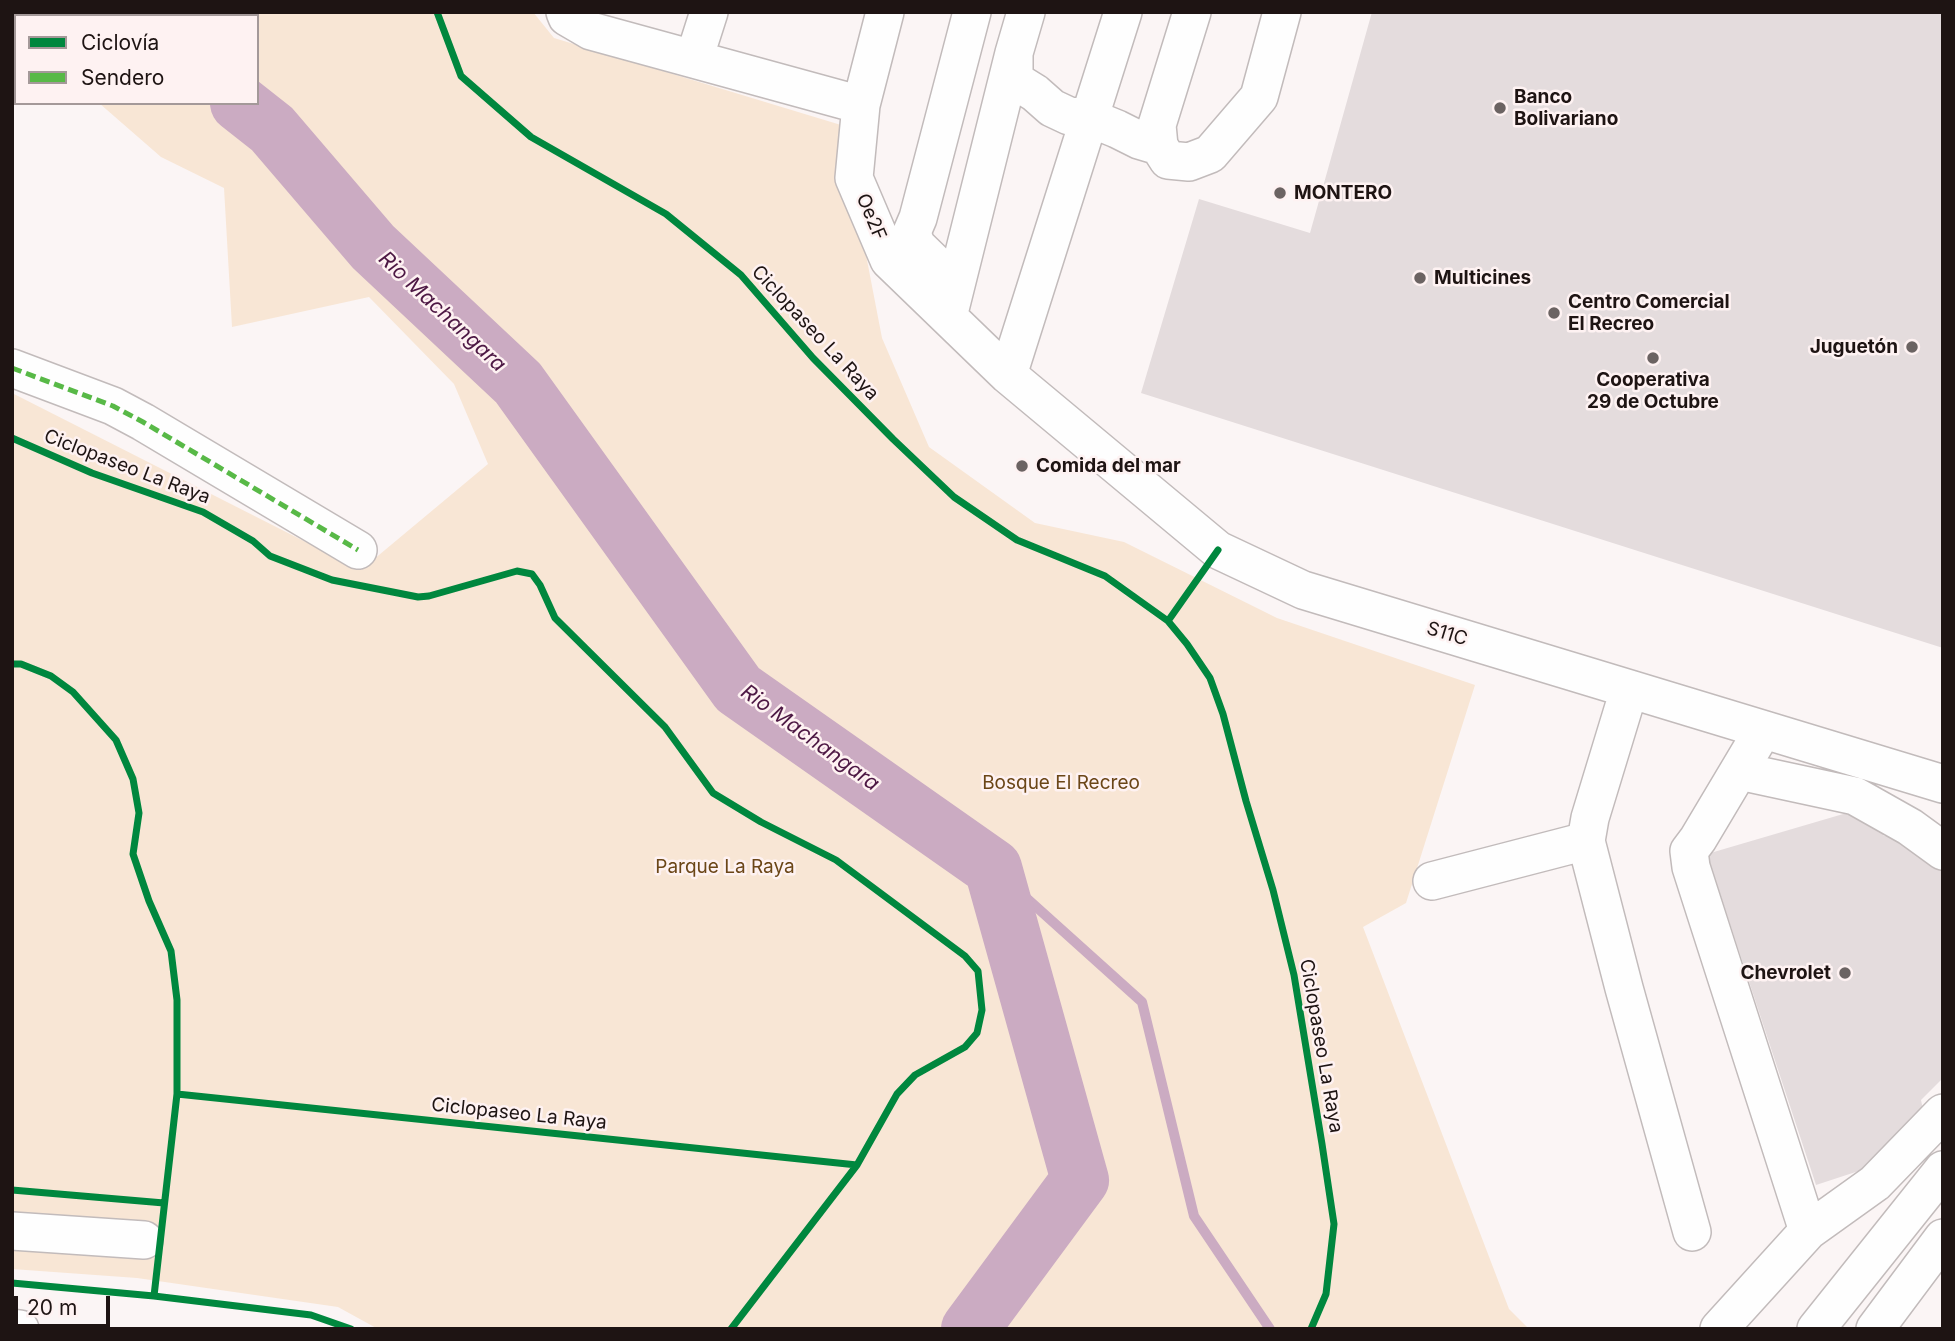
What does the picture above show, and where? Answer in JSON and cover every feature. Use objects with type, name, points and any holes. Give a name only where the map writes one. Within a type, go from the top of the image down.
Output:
[{"type":"street","points":[[565,12],[567,17],[591,31],[861,104]]},
{"type":"street","points":[[694,59],[709,12]]},
{"type":"street","name":"Oe2F","points":[[885,12],[861,104],[854,178],[889,260],[952,301],[1008,375]]},
{"type":"street","points":[[952,301],[916,245],[912,232],[918,219],[972,12]]},
{"type":"street","points":[[952,301],[1026,12]]},
{"type":"street","points":[[1008,375],[1123,12]]},
{"type":"street","points":[[1192,12],[1157,125],[1159,146],[1168,160],[1189,162],[1210,154],[1259,97],[1282,12]]},
{"type":"street","points":[[1014,53],[1014,80],[1052,108],[1069,116],[1090,118],[1159,146]]},
{"type":"street","points":[[12,368],[113,406],[358,550]]},
{"type":"street","name":"S11C","points":[[1008,375],[1218,550],[1303,590],[1943,784]]},
{"type":"street","points":[[1629,690],[1590,818],[1586,841],[1692,1232]]},
{"type":"street","points":[[1763,730],[1689,851],[1691,867],[1808,1231]]},
{"type":"street","points":[[1739,771],[1855,796],[1910,827],[1943,851]]},
{"type":"street","points":[[1432,881],[1586,841]]},
{"type":"street","points":[[1719,1329],[1808,1231],[1875,1183],[1943,1113]]},
{"type":"street","points":[[1816,1329],[1943,1170]]},
{"type":"street","points":[[1835,1329],[1943,1192]]},
{"type":"street","points":[[12,1231],[144,1240]]},
{"type":"street","points":[[1875,1329],[1943,1238]]},
{"type":"street","points":[[1900,1329],[1943,1275]]},
{"type":"street","points":[[12,1328],[20,1329]]},
{"type":"green space","name":"Parque La Raya","points":[[12,12],[533,12],[554,38],[841,125],[882,338],[929,447],[1035,523],[1124,542],[1277,618],[1475,685],[1406,903],[1363,927],[1509,1309],[1529,1329],[378,1329],[338,1307],[137,1278],[12,1269],[12,393],[361,570],[488,464],[454,384],[369,297],[232,327],[224,188],[161,157],[101,105],[259,105],[259,14],[14,14],[14,30]]},
{"type":"building","name":"Centro Comercial El Recreo","points":[[1372,12],[1943,12],[1943,648],[1141,393],[1199,199],[1310,233]]},
{"type":"building","name":"Chevrolet","points":[[1867,807],[1884,836],[1898,834],[1943,868],[1943,1078],[1921,1100],[1925,1119],[1877,1165],[1816,1185],[1707,854]]},
{"type":"waterway","name":"Rio Machangara","points":[[242,105],[272,129],[373,247],[518,383],[738,689],[993,868],[1080,1180],[970,1329]]},
{"type":"waterway","points":[[993,868],[1142,1002],[1194,1216],[1270,1329]]},
{"type":"marked path","points":[[12,368],[113,406],[358,550]]},
{"type":"cycle path","name":"Ciclopaseo La Raya","points":[[437,12],[461,76],[531,137],[666,214],[741,275],[813,358],[954,497],[1017,540],[1105,576],[1168,621]]},
{"type":"cycle path","name":"Ciclopaseo La Raya","points":[[12,438],[92,473],[203,512],[253,541],[270,556],[332,580],[418,597],[517,571],[532,574],[555,618],[665,727],[713,793],[761,822],[836,860],[965,956],[978,971],[982,1010],[977,1033],[965,1047],[915,1075],[897,1094],[857,1165],[731,1329]]},
{"type":"cycle path","name":"Ciclopaseo La Raya","points":[[1218,550],[1168,621],[1210,678],[1223,714],[1294,975],[1334,1224],[1326,1294],[1311,1329]]},
{"type":"cycle path","points":[[12,664],[21,664],[51,676],[73,692],[116,740],[133,779],[139,813],[133,854],[149,901],[171,951],[177,1000],[177,1094],[154,1296]]},
{"type":"cycle path","name":"Ciclopaseo La Raya","points":[[177,1094],[857,1165]]},
{"type":"cycle path","points":[[12,1190],[164,1203]]},
{"type":"cycle path","points":[[12,1283],[154,1296],[311,1315],[351,1329]]},
{"type":"place","name":"Banco Bolivariano","points":[[1500,108]]},
{"type":"place","name":"MONTERO","points":[[1280,193]]},
{"type":"place","name":"Multicines","points":[[1420,278]]},
{"type":"place","name":"Centro Comercial El Recreo","points":[[1554,313]]},
{"type":"place","name":"Juguetón","points":[[1912,347]]},
{"type":"place","name":"Cooperativa 29 de Octubre","points":[[1653,358]]},
{"type":"place","name":"Comida del mar","points":[[1022,466]]},
{"type":"place","name":"Chevrolet","points":[[1845,973]]},
{"type":"park label","name":"Bosque El Recreo","points":[[1061,783]]}]
